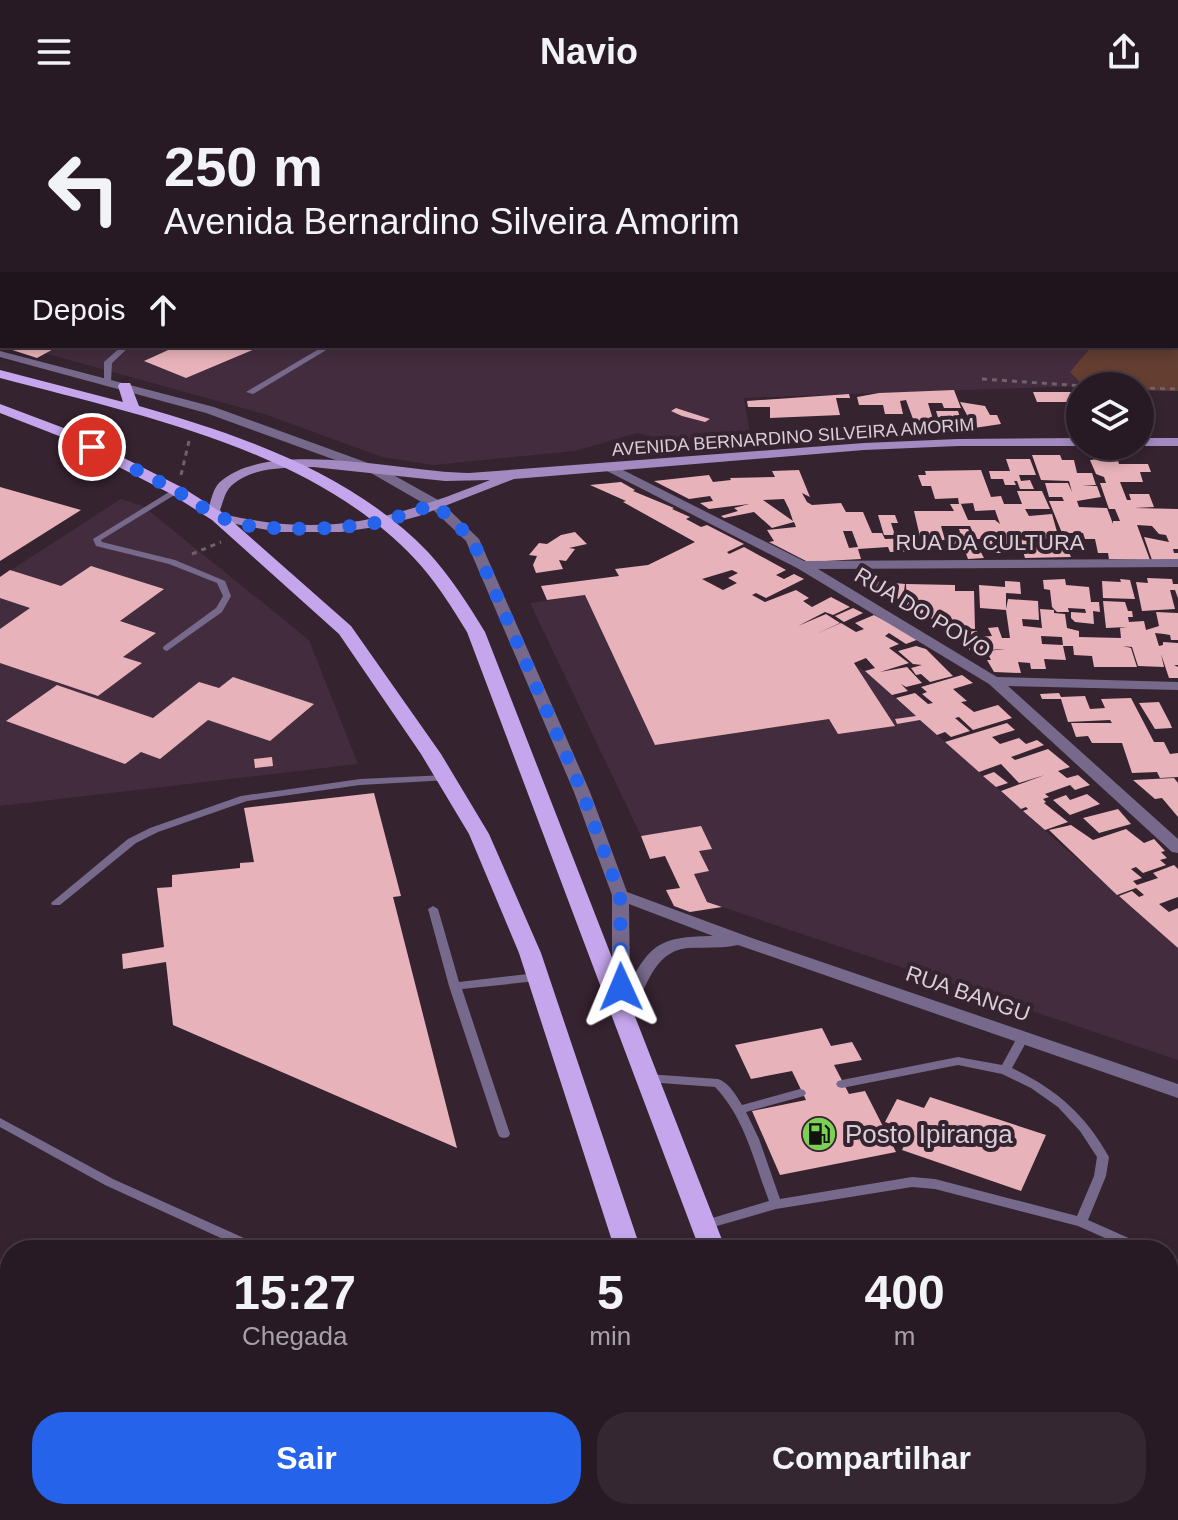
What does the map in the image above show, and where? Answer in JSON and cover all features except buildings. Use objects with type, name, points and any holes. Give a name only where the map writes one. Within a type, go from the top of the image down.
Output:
[{"type":"main road","points":[[0,374],[194,427],[290,464],[343,494],[383,522],[412,546],[443,580],[476,632],[709,1240]]},
{"type":"main road","points":[[125,386],[133,409]]},
{"type":"main road","points":[[0,408],[64,433],[177,491],[218,517],[345,630],[446,778],[479,834],[537,977],[622,1240]]},
{"type":"main road","name":"AVENIDA BERNARDINO SILVEIRA AMORIM","points":[[509,477],[383,522],[287,529],[250,526],[218,517],[214,502],[226,484],[262,467],[290,464],[334,463],[428,476],[509,477],[940,443],[1066,442]]},
{"type":"main road","points":[[1154,442],[1178,442]]},
{"type":"street","points":[[0,354],[210,410],[375,470],[435,504],[472,539],[582,792],[620,895],[622,1018]]},
{"type":"street","name":"RUA DO POVO","points":[[609,467],[802,565],[994,681],[1178,848]]},
{"type":"street","name":"RUA DA CULTURA","points":[[802,565],[1178,563]]},
{"type":"street","points":[[994,681],[1178,686]]},
{"type":"street","name":"RUA BANGU","points":[[620,895],[743,941],[1178,1091]]},
{"type":"street","name":"RUA BANGU","points":[[622,1018],[652,956],[664,946],[743,941]]},
{"type":"lane","points":[[107,382],[108,362],[124,348]]},
{"type":"lane","points":[[250,392],[326,348]]},
{"type":"lane","points":[[167,648],[219,610],[227,596],[221,581],[172,562],[99,544],[97,539],[177,491]]},
{"type":"lane","points":[[56,903],[132,841],[154,830],[245,798],[360,782],[446,778]]},
{"type":"lane","points":[[433,909],[504,1134]]},
{"type":"lane","points":[[455,986],[537,977]]},
{"type":"lane","points":[[1005,1070],[1023,1037]]},
{"type":"lane","points":[[842,1084],[939,1063],[977,1063],[1005,1070],[1044,1089],[1068,1107],[1103,1157],[1100,1176],[1081,1222]]},
{"type":"lane","points":[[645,1078],[718,1083],[739,1110],[776,1204]]},
{"type":"lane","points":[[739,1110],[800,1093]]},
{"type":"lane","points":[[0,1122],[109,1182],[237,1240]]},
{"type":"lane","points":[[703,1225],[776,1204],[912,1182],[935,1184],[1081,1222],[1122,1240]]},
{"type":"path","points":[[982,379],[1066,385]]},
{"type":"path","points":[[1154,388],[1178,389]]},
{"type":"path","points":[[177,491],[194,427]]},
{"type":"path","points":[[172,562],[238,535]]},
{"type":"shaded area","points":[[26,348],[1178,348],[1178,391],[1154,390],[1154,372],[1066,372],[1066,386],[744,398],[752,444],[686,445],[637,433],[575,451],[433,465],[382,457],[264,414]]},
{"type":"shaded area","points":[[1090,348],[1178,348],[1178,391],[1154,390],[1154,372],[1070,372]]},
{"type":"shaded area","points":[[121,499],[143,506],[309,640],[358,764],[0,806],[0,577]]},
{"type":"shaded area","points":[[702,579],[865,671],[1178,948],[1178,1060],[707,902],[694,874],[709,871],[699,851],[701,826],[641,836],[530,603]]},
{"type":"place","name":"Posto Ipiranga","points":[[819,1134]]},
{"type":"route","points":[[92,447],[177,491],[218,517],[250,526],[335,528],[383,522],[435,504],[472,539],[582,792],[620,895],[621,987]]}]
